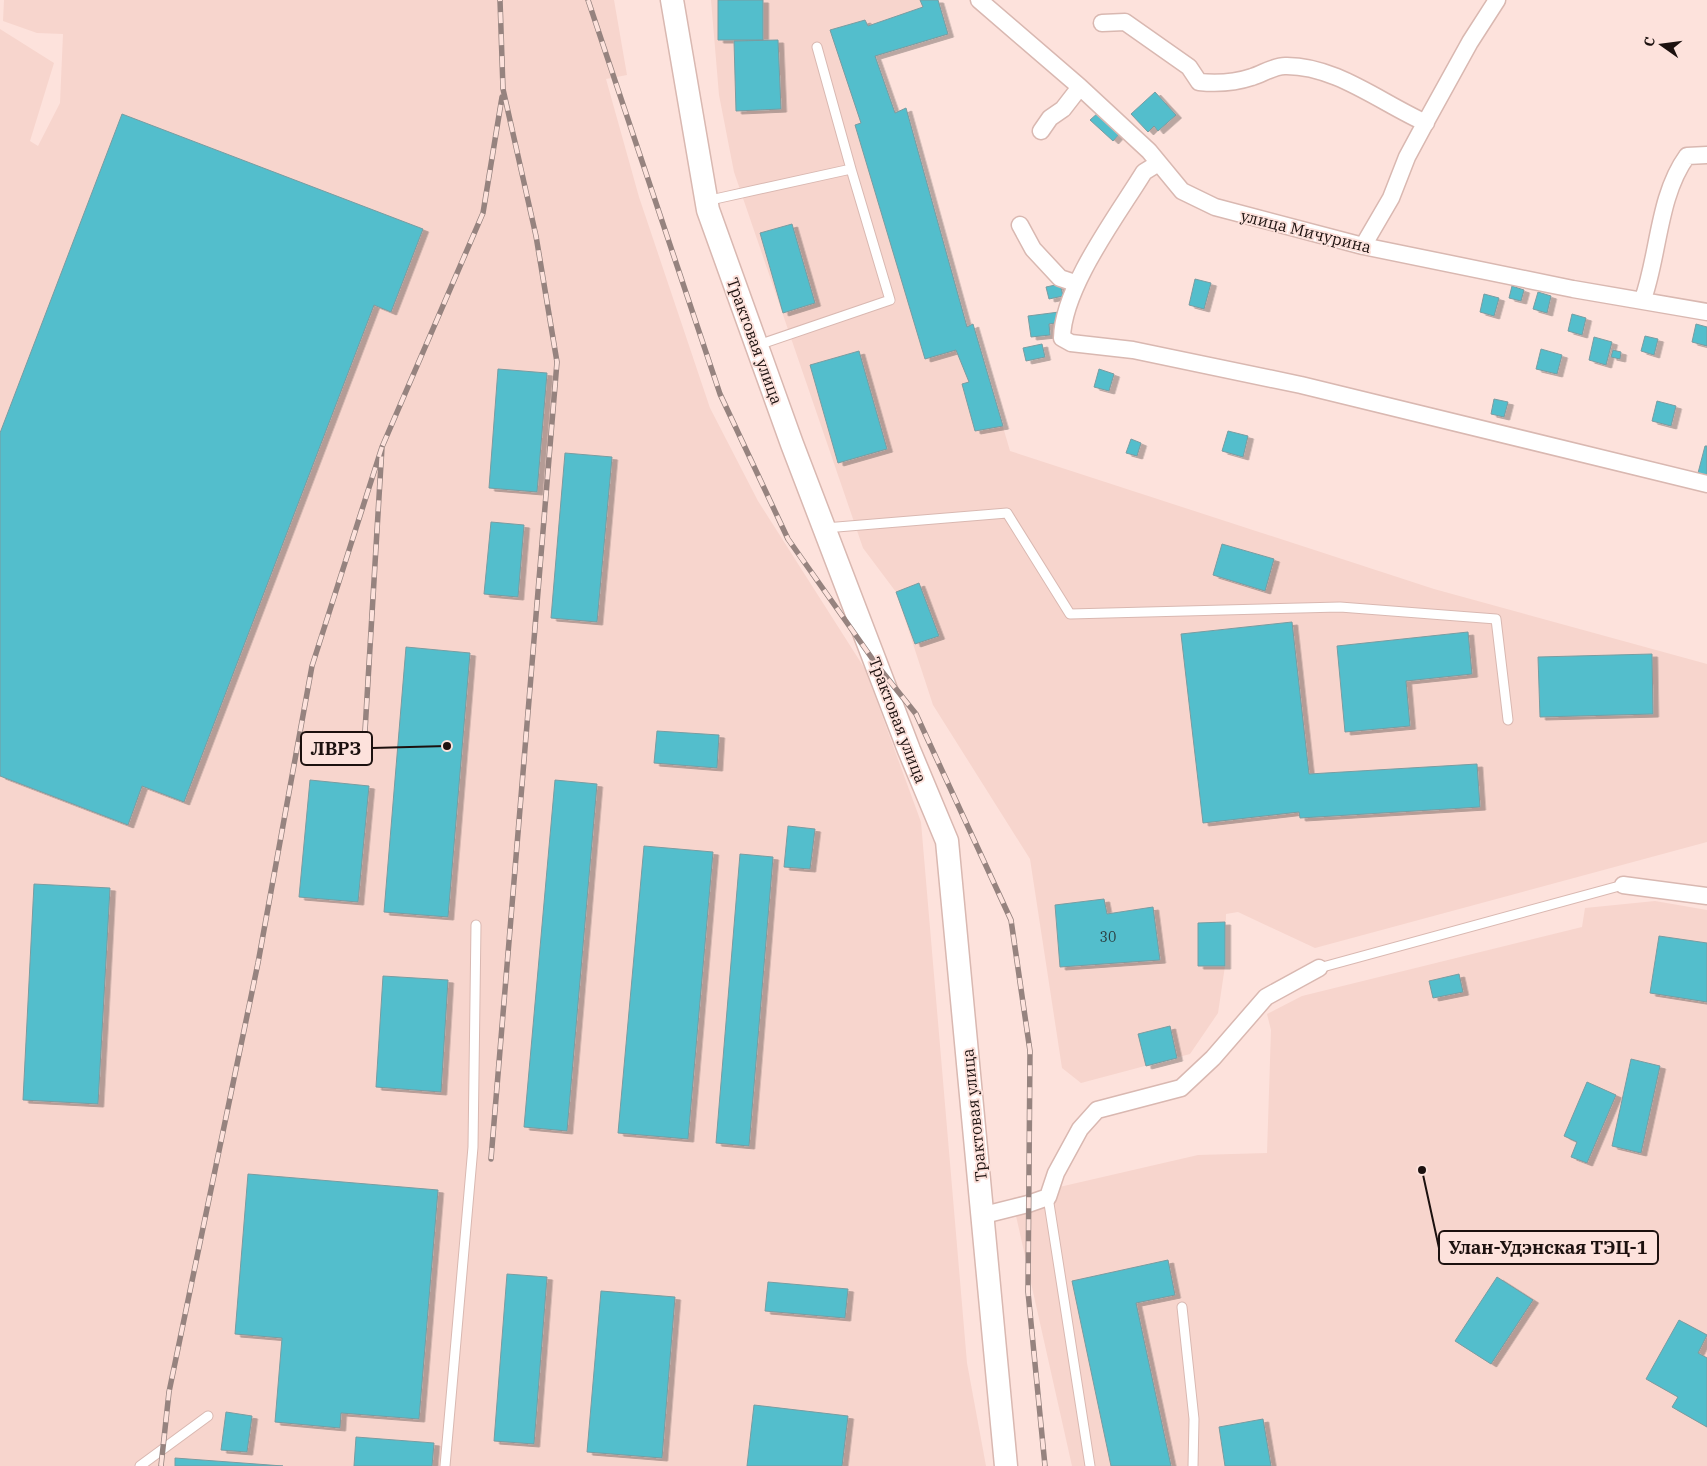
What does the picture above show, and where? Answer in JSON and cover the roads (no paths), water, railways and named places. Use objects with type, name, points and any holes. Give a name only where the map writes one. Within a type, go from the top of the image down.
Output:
[{"type":"main road","name":"Трактовая улица","points":[[672,0],[706,202],[756,345],[824,528],[909,750],[947,841],[984,1215],[1006,1466]]},
{"type":"street","name":"улица Мичурина","points":[[979,0],[1080,87],[1149,151],[1182,191],[1215,207],[1363,246],[1573,289],[1643,299],[1707,312]]},
{"type":"street","points":[[1363,246],[1391,198],[1407,157],[1470,42],[1497,0]]},
{"type":"street","points":[[1102,23],[1125,22],[1189,66],[1199,82],[1225,84],[1251,78],[1282,66],[1308,68],[1350,83],[1426,123]]},
{"type":"street","points":[[1041,131],[1050,118],[1063,109],[1080,87]]},
{"type":"street","points":[[1643,299],[1671,190],[1679,167],[1687,156],[1707,155]]},
{"type":"street","points":[[1158,164],[1144,172],[1076,283],[1062,329],[1062,338],[1071,343],[1133,350],[1300,385],[1707,484]]},
{"type":"street","points":[[1020,225],[1033,249],[1060,278],[1076,283]]},
{"type":"street","points":[[1623,886],[1707,896]]},
{"type":"street","points":[[984,1215],[1048,1197],[1056,1173],[1080,1129],[1097,1110],[1180,1088],[1213,1058],[1266,997],[1319,968]]},
{"type":"lane","points":[[756,345],[890,300],[817,47]]},
{"type":"lane","points":[[706,202],[851,169]]},
{"type":"lane","points":[[824,528],[1007,514],[1070,614],[1340,607],[1496,619],[1508,720]]},
{"type":"lane","points":[[1319,968],[1623,886]]},
{"type":"lane","points":[[445,1466],[473,1147],[476,925]]},
{"type":"lane","points":[[1048,1197],[1090,1466]]},
{"type":"lane","points":[[1182,1307],[1194,1419],[1193,1466]]},
{"type":"lane","points":[[140,1466],[208,1416]]},
{"type":"railway","points":[[491,1159],[557,362],[536,236],[503,89],[500,0]]},
{"type":"railway","points":[[588,0],[720,394],[788,539],[876,664],[916,714],[1011,920],[1030,1051],[1028,1292],[1045,1466]]},
{"type":"railway","points":[[365,731],[382,447],[483,213],[502,97]]},
{"type":"railway","points":[[161,1466],[169,1392],[258,963],[312,666],[382,447]]},
{"type":"place","name":"ЛВРЗ","points":[[447,746]]},
{"type":"place","name":"Улан-Удэнская ТЭЦ-1","points":[[1422,1170]]}]
